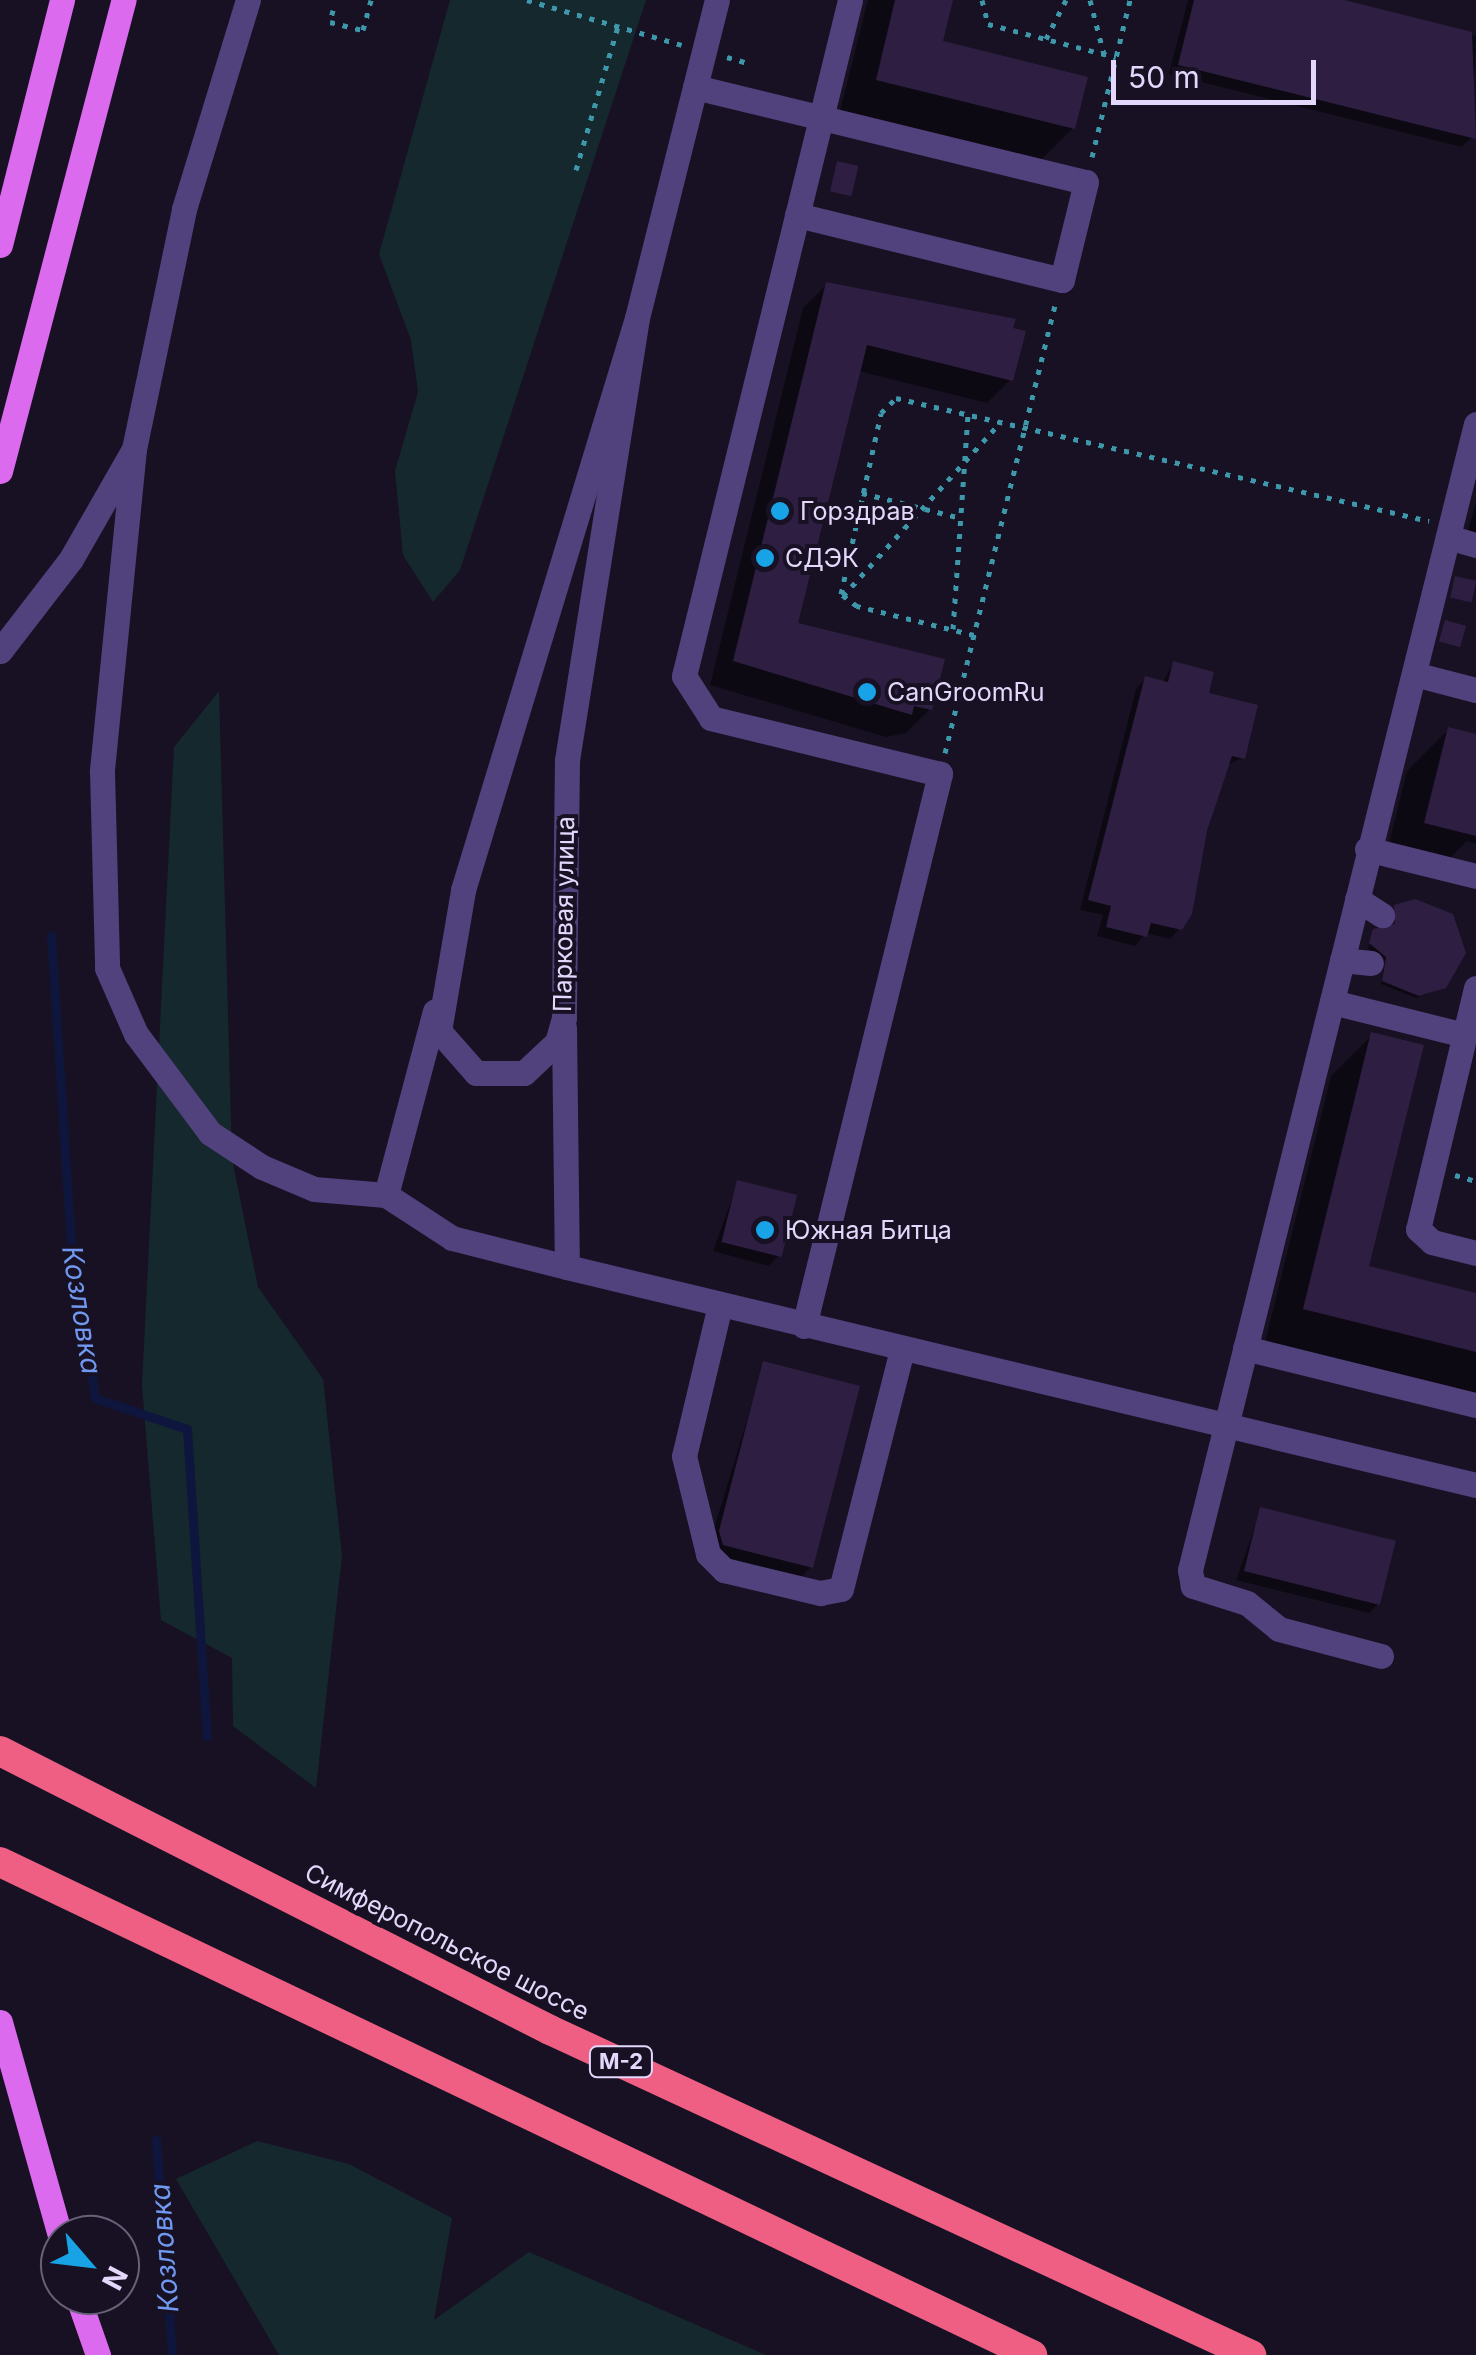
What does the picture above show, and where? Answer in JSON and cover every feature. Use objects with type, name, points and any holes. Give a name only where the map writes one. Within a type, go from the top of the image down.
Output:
[{"type":"highway","name":"Симферопольское шоссе","points":[[0,1751],[550,2030],[1252,2355]]},
{"type":"highway","points":[[0,1862],[1032,2355]]},
{"type":"main road","points":[[0,245],[62,0]]},
{"type":"main road","points":[[0,471],[124,0]]},
{"type":"main road","points":[[0,2022],[54,2215]]},
{"type":"main road","points":[[84,2315],[98,2355]]},
{"type":"street","points":[[248,0],[184,210],[134,449],[102,770],[107,968],[136,1034],[210,1133],[314,1189],[386,1195],[452,1238],[902,1350],[1476,1485]]},
{"type":"street","name":"Парковая улица","points":[[637,318],[567,762],[564,1018],[557,1042],[524,1072],[476,1073],[439,1032],[440,994],[504,739],[637,318],[717,0]]},
{"type":"street","points":[[804,1326],[940,774],[711,718],[687,693],[850,0]]},
{"type":"street","points":[[695,86],[1086,182],[1062,280],[798,215]]},
{"type":"street","points":[[1381,1656],[1279,1629],[1247,1604],[1193,1586],[1226,1424],[1476,424]]},
{"type":"street","points":[[0,651],[72,559],[134,449]]},
{"type":"street","points":[[1449,532],[1476,544]]},
{"type":"street","points":[[1414,674],[1476,690]]},
{"type":"street","points":[[1367,849],[1476,876]]},
{"type":"street","points":[[1357,899],[1382,915]]},
{"type":"street","points":[[1342,960],[1372,962]]},
{"type":"street","points":[[1476,988],[1418,1229],[1432,1242],[1476,1253]]},
{"type":"street","points":[[386,1195],[440,994]]},
{"type":"street","points":[[1332,1002],[1464,1035]]},
{"type":"street","points":[[564,1018],[567,1267]]},
{"type":"street","points":[[720,1305],[684,1456],[708,1554],[724,1570],[820,1593],[841,1589],[902,1350]]},
{"type":"street","points":[[1246,1348],[1476,1405]]},
{"type":"path","points":[[333,10],[330,22],[363,30],[371,0]]},
{"type":"path","points":[[527,0],[684,45]]},
{"type":"path","points":[[982,0],[988,24],[1116,57]]},
{"type":"path","points":[[1046,39],[1066,0]]},
{"type":"path","points":[[1090,0],[1104,54]]},
{"type":"path","points":[[1086,182],[1130,0]]},
{"type":"path","points":[[576,170],[618,26]]},
{"type":"path","points":[[940,774],[1062,280]]},
{"type":"path","points":[[842,596],[861,493],[887,402],[968,414],[1449,532]]},
{"type":"path","points":[[953,630],[968,414]]},
{"type":"path","points":[[842,596],[1002,422]]},
{"type":"path","points":[[861,493],[961,518]]},
{"type":"path","points":[[842,596],[974,635]]},
{"type":"green space","points":[[450,0],[646,0],[460,570],[433,602],[403,555],[395,471],[418,392],[411,340],[379,254]]},
{"type":"green space","points":[[219,691],[232,1159],[258,1287],[323,1379],[342,1556],[316,1788],[233,1726],[232,1658],[161,1620],[142,1385],[174,747]]},
{"type":"green space","points":[[257,2141],[349,2164],[452,2218],[434,2320],[529,2252],[766,2355],[279,2355],[176,2179]]},
{"type":"building","points":[[895,0],[953,0],[943,41],[1088,77],[1075,129],[876,80]]},
{"type":"building","points":[[1194,0],[1344,0],[1472,32],[1476,139],[1178,65]]},
{"type":"building","points":[[837,161],[858,166],[851,196],[830,191]]},
{"type":"building","points":[[826,282],[1016,319],[1013,328],[1026,331],[1013,381],[867,345],[798,623],[945,659],[932,710],[914,706],[912,715],[733,661]]},
{"type":"building","points":[[1455,576],[1476,581],[1471,602],[1450,597]]},
{"type":"building","points":[[1445,620],[1466,626],[1460,647],[1439,641]]},
{"type":"building","points":[[1173,661],[1214,672],[1209,693],[1258,705],[1245,759],[1232,756],[1207,831],[1192,914],[1182,930],[1151,923],[1147,937],[1106,927],[1111,906],[1088,900],[1145,676],[1168,682]]},
{"type":"building","points":[[1448,727],[1476,734],[1476,836],[1424,823]]},
{"type":"building","points":[[1415,899],[1453,914],[1466,953],[1446,988],[1419,996],[1382,981],[1386,957],[1369,943],[1373,929],[1395,924],[1394,905]]},
{"type":"building","points":[[1371,1032],[1424,1045],[1369,1266],[1476,1293],[1476,1352],[1303,1309]]},
{"type":"building","points":[[737,1180],[797,1195],[782,1257],[722,1242]]},
{"type":"building","points":[[763,1361],[860,1386],[813,1568],[723,1545],[719,1531]]},
{"type":"building","points":[[1260,1507],[1396,1541],[1380,1605],[1244,1571]]},
{"type":"waterway","name":"Козловка","points":[[51,936],[71,1247],[95,1398],[187,1429],[207,1736]]},
{"type":"waterway","name":"Козловка","points":[[156,2140],[172,2355]]},
{"type":"place","name":"Горздрав","points":[[780,511]]},
{"type":"place","name":"СДЭК","points":[[765,558]]},
{"type":"place","name":"CanGroomRu","points":[[867,692]]},
{"type":"place","name":"Южная Битца","points":[[765,1230]]}]
